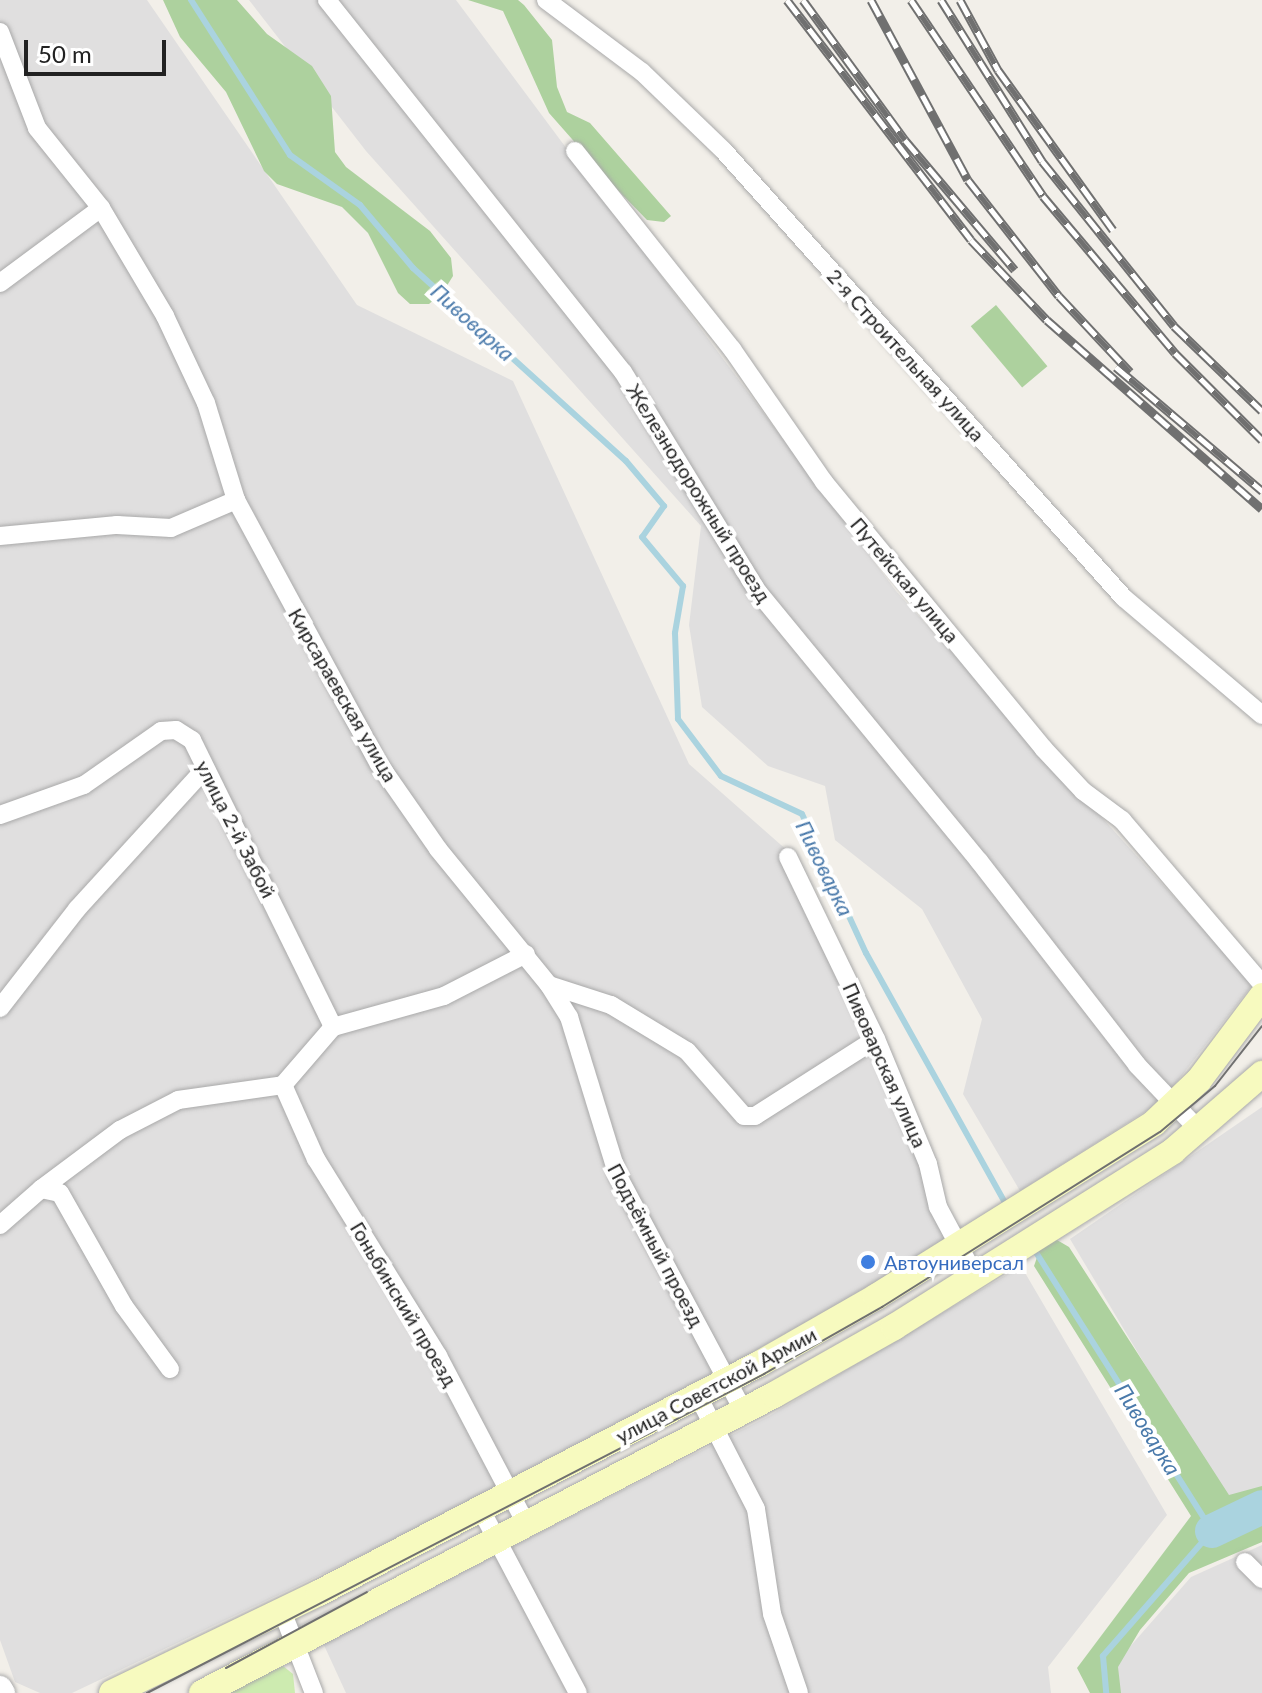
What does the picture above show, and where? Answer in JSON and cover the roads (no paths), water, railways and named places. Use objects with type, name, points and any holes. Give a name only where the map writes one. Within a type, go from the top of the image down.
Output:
[{"type":"main road","name":"улица Советской Армии","points":[[129,1690],[728,1380],[966,1241],[1176,1105],[1262,996]]},
{"type":"main road","name":"улица Советской Армии","points":[[202,1693],[743,1410],[984,1270],[1199,1130],[1261,1074]]},
{"type":"street","name":"Железнодорожный проезд","points":[[327,0],[623,372],[758,592],[979,861],[1137,1065],[1199,1130]]},
{"type":"street","name":"2-я Строительная улица","points":[[546,0],[642,72],[723,150],[1124,598],[1262,715]]},
{"type":"street","name":"Кирсараевская улица","points":[[0,32],[37,128],[101,208],[165,316],[200,391],[236,500],[379,764],[438,849],[549,985]]},
{"type":"street","name":"Путейская улица","points":[[575,151],[732,349],[824,482],[1043,748],[1083,791],[1122,820],[1262,984]]},
{"type":"street","points":[[0,283],[101,208]]},
{"type":"street","points":[[0,536],[117,525],[171,528],[236,500]]},
{"type":"street","name":"улица 2-й Забой","points":[[0,815],[84,785],[161,731],[176,730],[192,740],[204,770],[333,1027]]},
{"type":"street","points":[[0,1008],[77,909],[204,770]]},
{"type":"street","name":"Пивоварская улица","points":[[788,857],[876,1039],[928,1164],[938,1207],[966,1241],[984,1270]]},
{"type":"street","points":[[0,1225],[41,1189],[120,1130],[178,1100],[283,1085],[333,1027],[444,996],[526,954]]},
{"type":"street","points":[[549,985],[611,1005],[687,1051],[744,1116],[755,1116],[876,1039]]},
{"type":"street","name":"Подъёмный проезд","points":[[549,985],[569,1017],[618,1176],[743,1410]]},
{"type":"street","name":"Гоньбинский проезд","points":[[283,1085],[316,1159],[438,1356],[525,1522]]},
{"type":"street","points":[[41,1189],[60,1193],[74,1210],[124,1306],[170,1369]]},
{"type":"street","points":[[698,1396],[756,1509],[772,1614],[799,1693]]},
{"type":"street","points":[[480,1508],[578,1693]]},
{"type":"street","points":[[1245,1562],[1262,1579]]},
{"type":"street","points":[[282,1611],[299,1643],[314,1693]]},
{"type":"street","points":[[0,1688],[3,1693]]},
{"type":"waterway","name":"Пивоварка","points":[[191,0],[290,155],[360,205],[413,268],[626,461],[664,506],[642,537],[683,586],[675,633],[678,719],[721,776],[802,814],[866,953],[1007,1206]]},
{"type":"waterway","name":"Пивоварка","points":[[1032,1246],[1212,1531],[1103,1656],[1106,1693]]},
{"type":"waterway","name":"Пивоварка","points":[[1212,1531],[1262,1507]]},
{"type":"tram line","points":[[147,1693],[764,1374],[882,1307],[1160,1132],[1215,1086],[1262,1026]]},
{"type":"tram line","points":[[226,1668],[367,1592]]},
{"type":"railway","points":[[787,0],[971,240],[1047,320],[1262,509]]},
{"type":"railway","points":[[803,0],[905,140],[1015,270]]},
{"type":"railway","points":[[871,0],[968,180],[1059,296],[1130,372]]},
{"type":"railway","points":[[911,0],[1043,196],[1175,353],[1262,440]]},
{"type":"railway","points":[[941,0],[1042,161],[1174,326],[1262,411]]},
{"type":"railway","points":[[960,0],[998,70],[1113,230]]},
{"type":"railway","points":[[1116,367],[1262,491]]},
{"type":"place","name":"Автоуниверсал","points":[[868,1262]]}]
